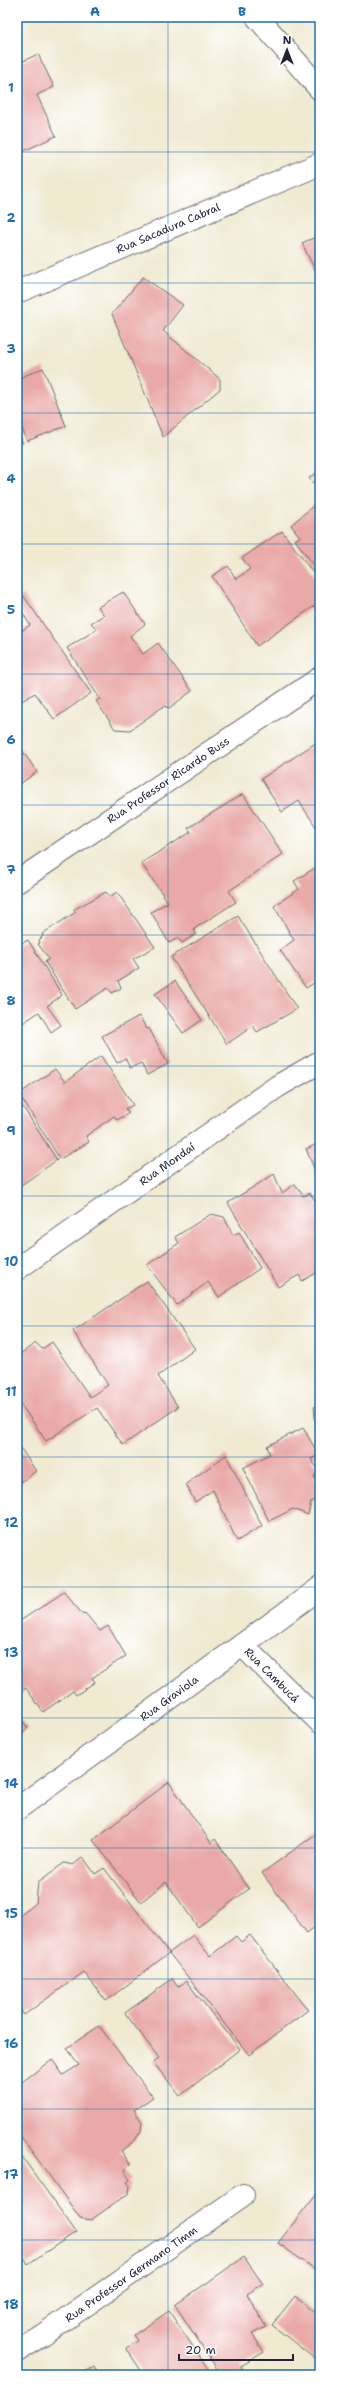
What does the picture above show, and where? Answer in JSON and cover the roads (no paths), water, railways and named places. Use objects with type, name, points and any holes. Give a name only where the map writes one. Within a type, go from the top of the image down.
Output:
[{"type":"street","points":[[257,17],[320,89]]},
{"type":"street","name":"Rua Sacadura Cabral","points":[[17,292],[320,164]]},
{"type":"street","name":"Rua Professor Ricardo Buss","points":[[17,882],[320,678]]},
{"type":"street","name":"Rua Mondaí","points":[[17,1269],[278,1086],[320,1062]]},
{"type":"street","name":"Rua Graviola","points":[[17,1809],[320,1588]]},
{"type":"street","name":"Rua Cambucá","points":[[242,1645],[320,1722]]},
{"type":"street","name":"Rua Professor Germano Timm","points":[[17,2351],[43,2335],[243,2195]]}]
